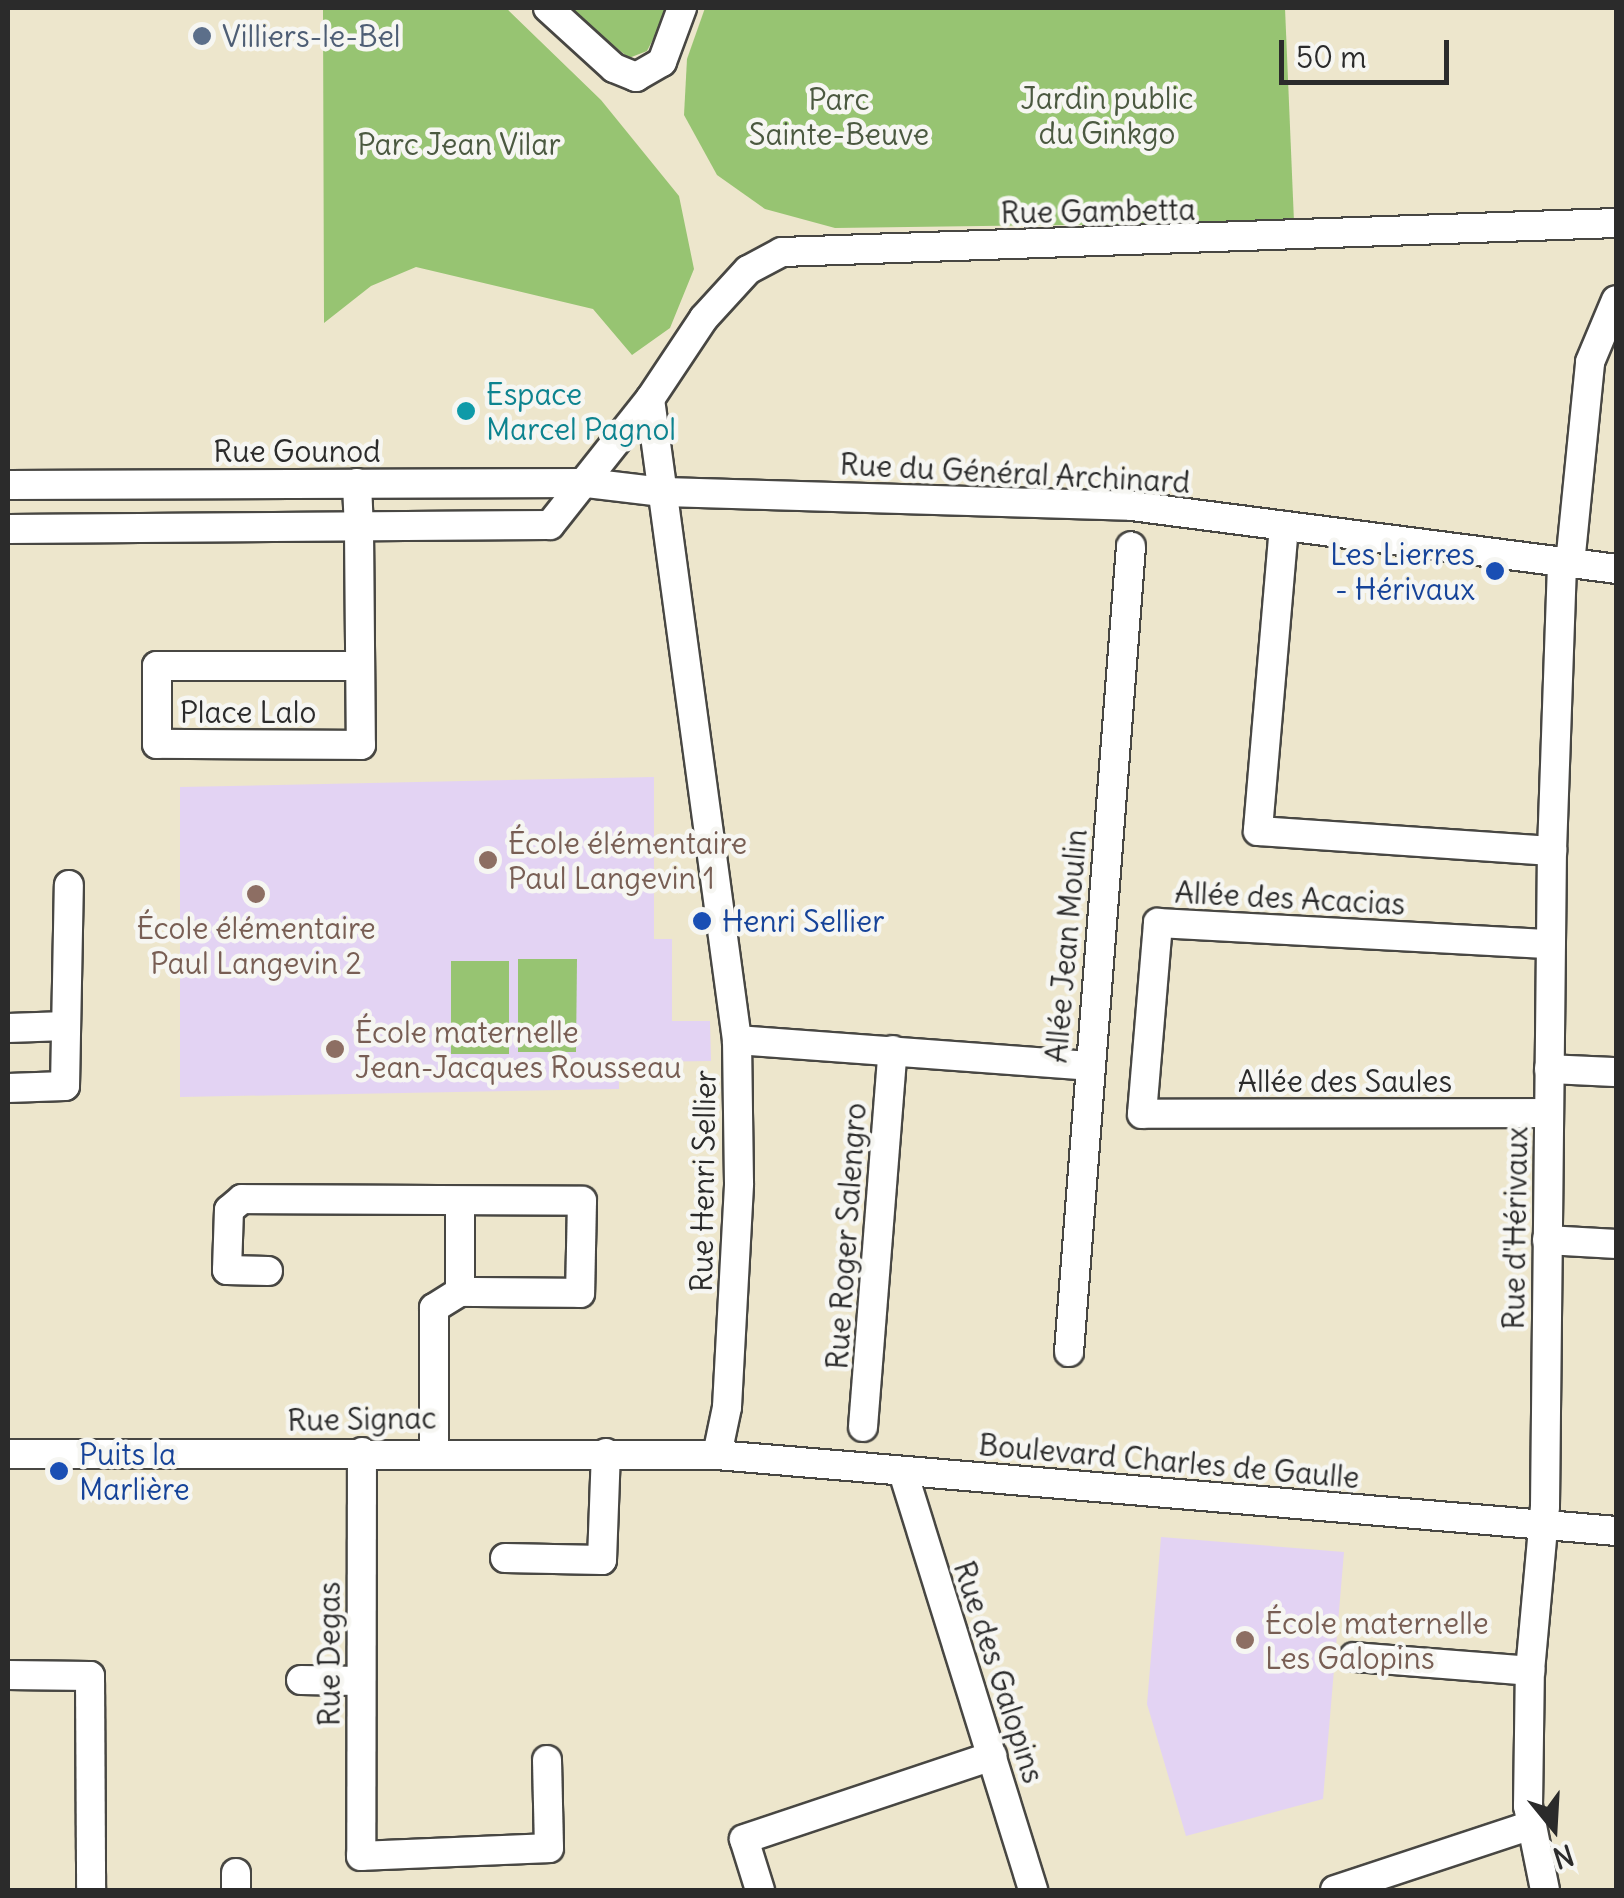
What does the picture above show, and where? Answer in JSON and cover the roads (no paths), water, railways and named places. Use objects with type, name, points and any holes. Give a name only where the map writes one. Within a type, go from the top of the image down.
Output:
[{"type":"street","points":[[548,8],[614,68],[636,77],[662,62],[682,8]]},
{"type":"street","name":"Rue Gambetta","points":[[8,529],[359,530],[550,525],[650,399],[721,296],[782,252],[1616,223]]},
{"type":"street","name":"Rue d'Hérivaux","points":[[1545,1890],[1529,1826],[1530,1671],[1544,1524],[1552,851],[1566,563],[1590,362],[1616,300]]},
{"type":"street","points":[[650,399],[662,492]]},
{"type":"street","name":"Place Lalo","points":[[357,483],[359,530],[360,666],[360,745],[157,744],[157,666],[360,666]]},
{"type":"street","name":"Rue du Général Archinard","points":[[587,483],[662,492],[1132,506],[1616,569]]},
{"type":"street","name":"Rue Gounod","points":[[8,485],[587,483]]},
{"type":"street","name":"Rue Henri Sellier","points":[[662,492],[738,1040],[740,1164],[728,1407],[717,1455]]},
{"type":"street","points":[[1284,526],[1258,832],[1552,851]]},
{"type":"street","name":"Allée Jean Moulin","points":[[1069,1352],[1131,546]]},
{"type":"street","points":[[8,1088],[65,1086],[69,885]]},
{"type":"street","name":"Allée des Acacias","points":[[1142,1114],[1158,923],[1550,944]]},
{"type":"street","points":[[8,1028],[66,1026]]},
{"type":"street","points":[[738,1040],[1089,1066]]},
{"type":"street","name":"Rue Roger Salengro","points":[[864,1426],[893,1050]]},
{"type":"street","points":[[1549,1069],[1616,1072]]},
{"type":"street","name":"Allée des Saules","points":[[1142,1114],[1549,1113]]},
{"type":"street","points":[[268,1271],[227,1270],[229,1210],[242,1199],[582,1201],[580,1293],[460,1292],[434,1308],[434,1450]]},
{"type":"street","points":[[460,1202],[460,1292]]},
{"type":"street","points":[[1548,1240],[1616,1244]]},
{"type":"street","name":"Rue Signac","points":[[8,1454],[434,1450],[717,1455]]},
{"type":"street","name":"Rue Degas","points":[[362,1452],[360,1856],[549,1848],[548,1760]]},
{"type":"street","points":[[506,1558],[602,1560],[606,1453]]},
{"type":"street","name":"Boulevard Charles de Gaulle","points":[[717,1455],[1616,1531]]},
{"type":"street","name":"Rue des Galopins","points":[[903,1472],[1033,1890]]},
{"type":"street","points":[[1354,1657],[1530,1671]]},
{"type":"street","points":[[8,1675],[90,1676],[90,1890]]},
{"type":"street","points":[[300,1680],[361,1681]]},
{"type":"street","points":[[760,1890],[744,1839],[992,1756]]},
{"type":"street","points":[[1335,1890],[1375,1884],[1529,1826]]},
{"type":"place","name":"Villiers-le-Bel","points":[[202,36]]},
{"type":"place","name":"Espace Marcel Pagnol","points":[[466,411]]},
{"type":"place","name":"Les Lierres - Hérivaux","points":[[1495,571]]},
{"type":"place","name":"École élémentaire Paul Langevin 1","points":[[488,860]]},
{"type":"place","name":"École élémentaire Paul Langevin 2","points":[[256,894]]},
{"type":"place","name":"Henri Sellier","points":[[702,921]]},
{"type":"place","name":"École maternelle Jean-Jacques Rousseau","points":[[335,1049]]},
{"type":"place","name":"Puits la Marlière","points":[[59,1471]]},
{"type":"place","name":"École maternelle Les Galopins","points":[[1245,1640]]},
{"type":"park label","name":"Jardin public du Ginkgo","points":[[1107,115]]},
{"type":"park label","name":"Parc Sainte-Beuve","points":[[839,116]]},
{"type":"park label","name":"Parc Jean Vilar","points":[[459,144]]}]
